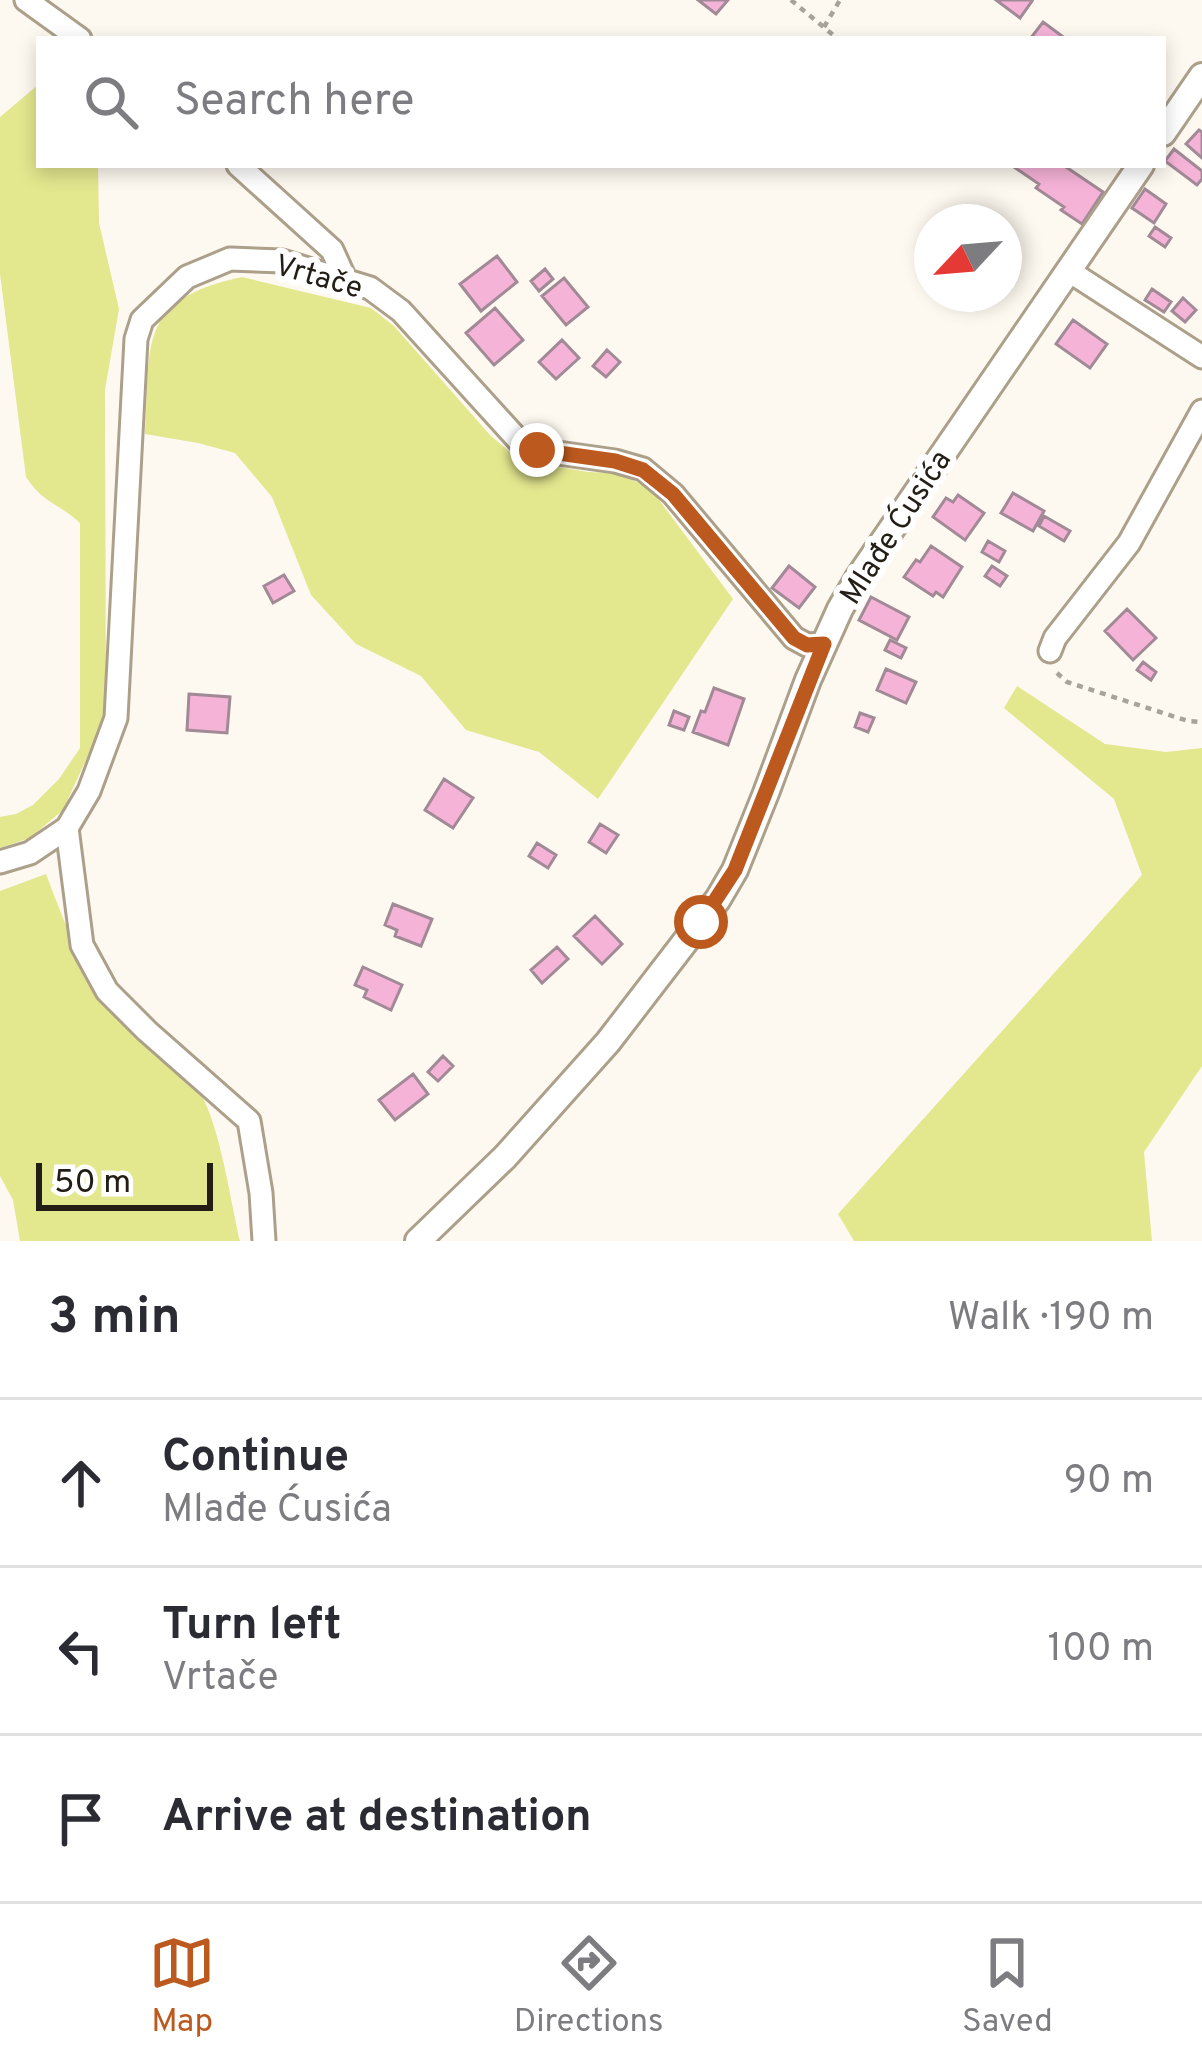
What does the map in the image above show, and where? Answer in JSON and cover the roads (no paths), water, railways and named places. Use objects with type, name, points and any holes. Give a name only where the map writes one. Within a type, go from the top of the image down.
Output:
[{"type":"street","points":[[26,0],[76,36]]},
{"type":"street","points":[[1166,129],[1202,76]]},
{"type":"street","points":[[241,168],[332,250],[346,281]]},
{"type":"street","name":"Mlađe Ćusića","points":[[418,1241],[505,1156],[608,1042],[718,899],[735,870],[824,644],[858,578],[1139,168]]},
{"type":"street","name":"Vrtače","points":[[68,828],[89,791],[116,718],[136,339],[142,320],[187,277],[230,259],[282,261],[370,288],[401,310],[520,442],[537,450],[615,461],[643,470],[673,494],[794,638],[807,645],[824,644]]},
{"type":"street","points":[[1069,271],[1202,357]]},
{"type":"street","points":[[1050,651],[1055,638],[1129,543],[1202,411]]},
{"type":"street","points":[[0,862],[30,853],[68,828],[82,945],[107,991],[249,1121],[264,1241]]}]
